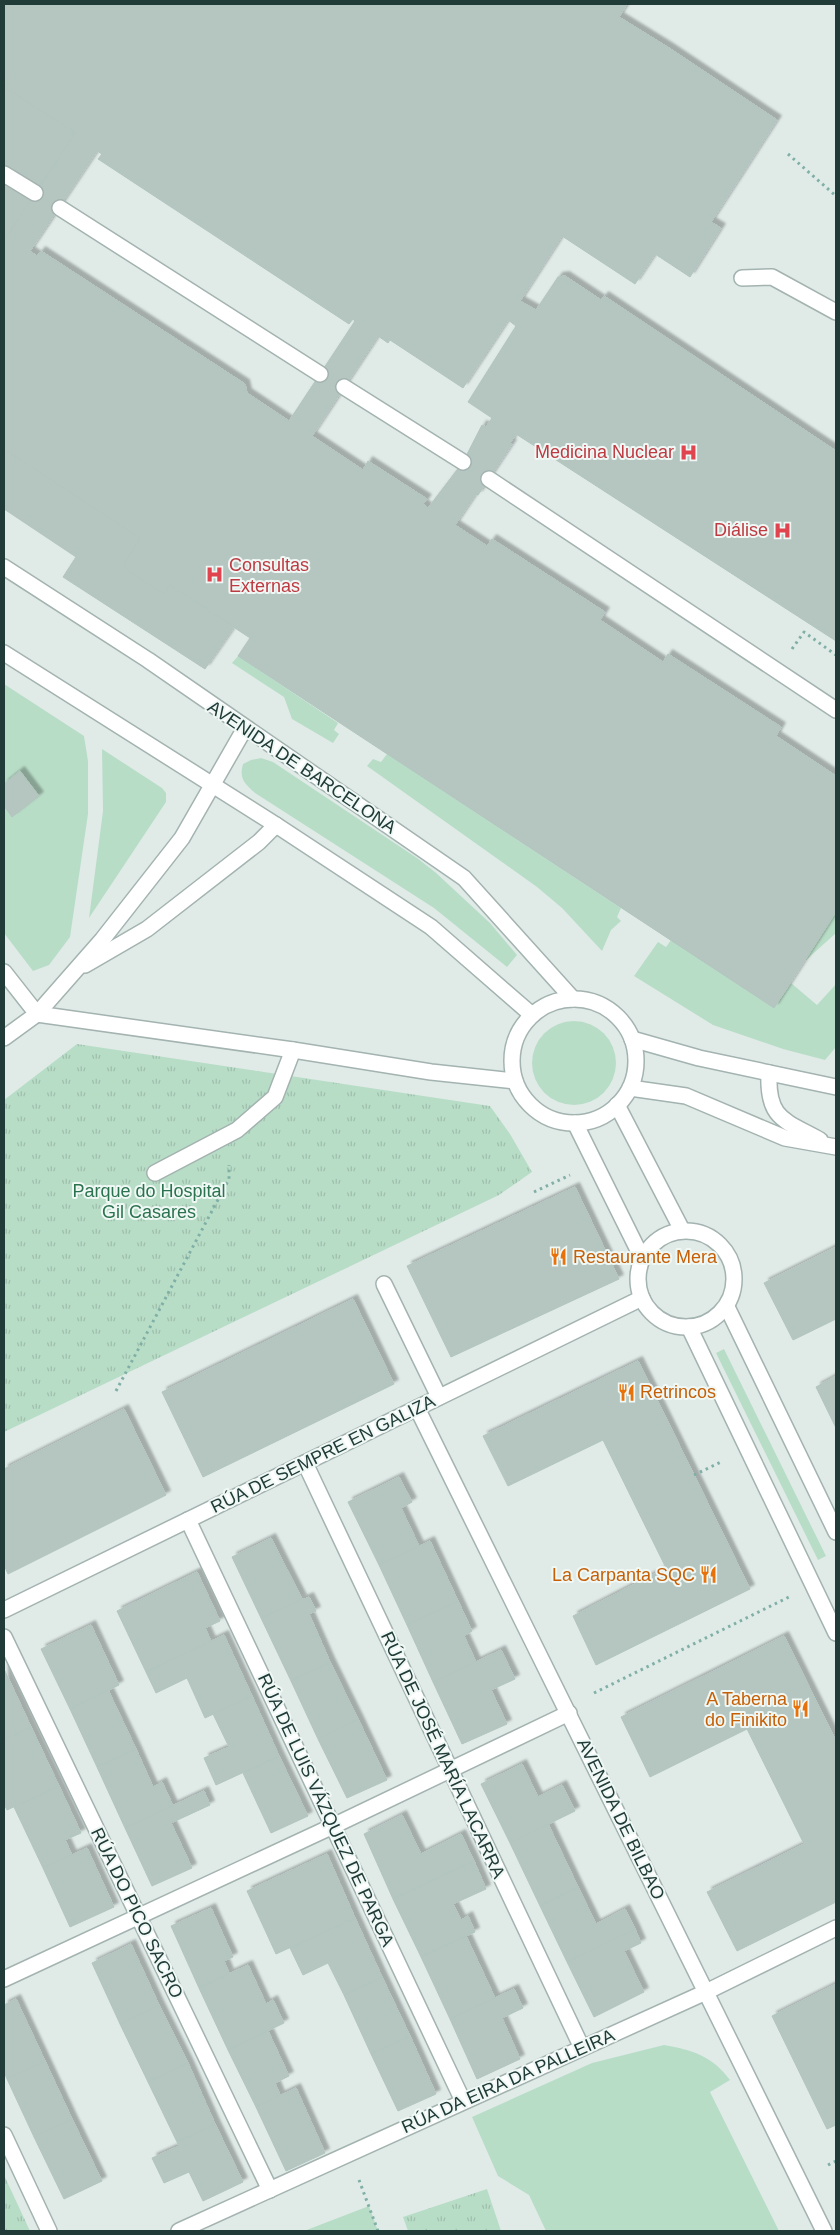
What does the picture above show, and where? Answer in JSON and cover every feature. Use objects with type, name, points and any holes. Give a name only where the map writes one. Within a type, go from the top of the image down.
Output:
[{"type":"street","points":[[4,174],[35,193]]},
{"type":"street","points":[[60,208],[320,374]]},
{"type":"street","points":[[742,278],[772,277],[836,312]]},
{"type":"street","points":[[344,387],[463,462]]},
{"type":"street","points":[[489,479],[836,710]]},
{"type":"street","name":"AVENIDA DE BARCELONA","points":[[4,567],[148,660],[464,878],[573,999]]},
{"type":"street","points":[[4,653],[276,825],[431,927],[532,1015]]},
{"type":"street","points":[[4,1038],[37,1014],[182,838],[245,728]]},
{"type":"street","points":[[75,970],[147,930],[259,842],[276,825]]},
{"type":"street","points":[[4,972],[37,1014],[293,1050],[431,1072],[515,1081]]},
{"type":"street","points":[[573,999],[591,1002],[609,1009],[622,1022],[632,1039],[635,1055],[634,1072],[630,1088],[617,1105],[605,1115],[590,1121],[575,1123],[555,1120],[538,1112],[524,1098],[515,1081],[512,1063],[514,1045],[521,1029],[532,1015],[558,1001],[573,999]]},
{"type":"street","points":[[632,1039],[699,1058],[836,1088]]},
{"type":"street","points":[[155,1174],[237,1130],[275,1097],[293,1050]]},
{"type":"street","points":[[770,1073],[768,1096],[775,1110],[787,1122],[834,1147]]},
{"type":"street","points":[[630,1088],[686,1096],[785,1138],[834,1147]]},
{"type":"street","points":[[617,1105],[682,1230]]},
{"type":"street","points":[[575,1123],[642,1258]]},
{"type":"street","points":[[682,1230],[698,1231],[712,1238],[724,1248],[732,1261],[735,1277],[733,1292],[726,1306],[716,1317],[704,1324],[689,1327],[677,1327],[666,1323],[648,1308],[642,1298],[638,1285],[642,1258],[658,1239],[682,1230]]},
{"type":"street","points":[[384,1284],[439,1397]]},
{"type":"street","name":"RÚA DE SEMPRE EN GALIZA","points":[[4,1610],[642,1298]]},
{"type":"street","points":[[726,1306],[836,1532]]},
{"type":"street","points":[[689,1327],[836,1633]]},
{"type":"street","name":"AVENIDA DE BILBAO","points":[[417,1408],[824,2231]]},
{"type":"street","name":"RÚA DE JOSÉ MARÍA LACARRA","points":[[305,1463],[582,2048]]},
{"type":"street","name":"RÚA DE LUIS VÁZQUEZ DE PARGA","points":[[188,1520],[463,2101]]},
{"type":"street","name":"RÚA DO PICO SACRO","points":[[4,1637],[270,2190]]},
{"type":"street","points":[[4,1979],[333,1826],[568,1713]]},
{"type":"street","name":"RÚA DA EIRA DA PALLEIRA","points":[[179,2231],[706,1992],[836,1928]]},
{"type":"street","points":[[4,2135],[49,2231]]},
{"type":"path","points":[[788,154],[836,196]]},
{"type":"path","points":[[777,671],[804,632],[836,655]]},
{"type":"path","points":[[116,1391],[229,1179]]},
{"type":"path","points":[[534,1192],[554,1182]]},
{"type":"path","points":[[694,1475],[724,1460]]},
{"type":"path","points":[[594,1693],[790,1596]]},
{"type":"path","points":[[828,2165],[836,2161]]},
{"type":"path","points":[[369,2206],[378,2231]]},
{"type":"green space","points":[[238,656],[338,723],[334,730],[339,734],[333,743],[292,719],[284,697],[232,663]]},
{"type":"green space","points":[[4,684],[84,736],[88,761],[88,814],[70,937],[49,965],[33,971],[4,933]]},
{"type":"green space","points":[[102,749],[162,788],[166,793],[166,802],[89,918],[103,811]]},
{"type":"green space","points":[[387,754],[621,908],[617,917],[621,921],[611,930],[602,951],[562,908],[537,887],[367,766],[373,759],[381,762]]},
{"type":"green space","points":[[261,758],[273,762],[417,858],[435,872],[490,923],[517,955],[507,967],[434,908],[255,793],[243,780],[242,769],[243,764]]},
{"type":"green space","points":[[836,912],[836,933],[805,961]]},
{"type":"green space","points":[[671,940],[774,1008],[791,983],[817,1005],[836,984],[836,1047],[825,1060],[783,1049],[713,1025],[634,976],[658,942],[666,947]]},
{"type":"green space","points":[[566,1021],[582,1021],[598,1028],[609,1039],[616,1055],[613,1079],[604,1093],[598,1098],[582,1105],[566,1105],[550,1098],[539,1087],[532,1071],[532,1055],[539,1039],[550,1028]]},
{"type":"green space","name":"Parque do Hospital Gil Casares","points":[[77,1044],[490,1106],[510,1134],[532,1172],[499,1195],[4,1432],[4,1100]]},
{"type":"green space","points":[[724,1349],[826,1556],[818,1560],[716,1353]]},
{"type":"green space","points":[[664,2045],[701,2055],[716,2065],[730,2080],[710,2092],[779,2231],[546,2231],[529,2195],[498,2176],[472,2117],[592,2063]]},
{"type":"green space","points":[[4,2175],[30,2231],[4,2231]]},
{"type":"green space","points":[[487,2189],[501,2231],[408,2231],[403,2217]]},
{"type":"green space","points":[[369,2206],[378,2231],[304,2231]]},
{"type":"building","points":[[4,4],[627,4],[619,17],[777,120],[711,222],[721,228],[690,277],[655,254],[635,284],[562,236],[520,301],[536,310],[558,277],[565,276],[601,300],[604,296],[836,451],[836,641],[516,434],[510,443],[512,444],[478,495],[475,495],[455,525],[487,546],[492,539],[605,612],[600,620],[663,662],[668,654],[781,727],[776,736],[836,776],[836,912],[774,1008],[238,656],[250,638],[170,585],[164,594],[125,569],[125,562],[140,538],[4,449],[4,234],[7,236],[75,133],[6,88],[10,82],[4,78]],"holes":[[[97,151],[102,154],[98,159],[349,324],[353,319],[355,321],[289,421],[247,393],[245,384],[41,251],[37,256],[30,251]],[[508,320],[516,326],[468,402],[492,418],[486,427],[482,425],[463,462],[428,508],[423,504],[427,499],[368,461],[363,470],[312,436],[378,336],[388,343],[390,340],[463,388]]]},
{"type":"building","points":[[4,78],[10,82],[6,88],[75,133],[7,236],[4,234]]},
{"type":"building","points":[[4,449],[140,538],[125,562],[125,569],[164,594],[170,585],[234,627],[205,669],[63,577],[76,557],[4,509]]},
{"type":"building","points":[[20,771],[39,796],[12,817],[4,806],[4,784]]},
{"type":"building","points":[[575,1187],[619,1279],[451,1357],[407,1266]]},
{"type":"building","points":[[836,1247],[836,1319],[793,1340],[764,1283]]},
{"type":"building","points":[[353,1299],[394,1384],[203,1477],[162,1392]]},
{"type":"building","points":[[638,1361],[750,1589],[596,1665],[573,1616],[666,1568],[603,1440],[508,1486],[483,1436]]},
{"type":"building","points":[[836,1376],[836,1428],[816,1387]]},
{"type":"building","points":[[124,1409],[166,1495],[8,1574],[4,1565],[4,1469]]},
{"type":"building","points":[[399,1477],[412,1502],[401,1508],[419,1546],[379,1565],[348,1502]]},
{"type":"building","points":[[271,1538],[302,1599],[261,1618],[232,1557]]},
{"type":"building","points":[[430,1541],[458,1601],[407,1625],[379,1565]]},
{"type":"building","points":[[197,1572],[220,1621],[205,1628],[211,1641],[146,1672],[117,1611]]},
{"type":"building","points":[[309,1597],[316,1611],[309,1614],[330,1662],[291,1681],[261,1618]]},
{"type":"building","points":[[458,1601],[472,1631],[464,1636],[476,1662],[433,1682],[407,1625]]},
{"type":"building","points":[[91,1625],[119,1685],[70,1709],[41,1649]]},
{"type":"building","points":[[224,1635],[252,1696],[205,1718],[187,1678],[156,1693],[146,1672]]},
{"type":"building","points":[[784,1636],[836,1741],[836,1902],[737,1951],[707,1892],[804,1844],[747,1729],[650,1777],[621,1717]]},
{"type":"building","points":[[501,1650],[515,1679],[491,1690],[507,1724],[462,1744],[433,1682]]},
{"type":"building","points":[[330,1662],[358,1719],[318,1739],[291,1681]]},
{"type":"building","points":[[4,1669],[31,1727],[4,1740]]},
{"type":"building","points":[[108,1690],[136,1749],[97,1767],[70,1709]]},
{"type":"building","points":[[252,1696],[279,1756],[216,1785],[204,1758],[229,1747],[213,1714]]},
{"type":"building","points":[[358,1719],[387,1780],[347,1798],[318,1739]]},
{"type":"building","points":[[31,1727],[59,1786],[7,1810],[4,1804],[4,1740]]},
{"type":"building","points":[[136,1749],[153,1787],[162,1782],[173,1806],[125,1828],[97,1767]]},
{"type":"building","points":[[279,1756],[308,1816],[271,1833],[243,1773]]},
{"type":"building","points":[[522,1764],[538,1797],[562,1785],[575,1811],[510,1843],[481,1784]]},
{"type":"building","points":[[59,1786],[81,1833],[65,1840],[72,1855],[43,1868],[14,1807]]},
{"type":"building","points":[[204,1791],[210,1805],[171,1823],[192,1868],[152,1886],[125,1828]]},
{"type":"building","points":[[402,1815],[421,1854],[461,1834],[474,1861],[393,1899],[364,1834]]},
{"type":"building","points":[[548,1824],[578,1887],[540,1906],[510,1843]]},
{"type":"building","points":[[87,1848],[114,1907],[70,1927],[43,1868]]},
{"type":"building","points":[[327,1854],[355,1918],[276,1954],[247,1891]]},
{"type":"building","points":[[474,1861],[486,1889],[453,1904],[461,1920],[468,1916],[475,1932],[421,1957],[393,1899]]},
{"type":"building","points":[[578,1887],[596,1924],[625,1909],[635,1929],[567,1962],[540,1906]]},
{"type":"building","points":[[211,1908],[233,1957],[224,1961],[229,1973],[199,1988],[171,1926]]},
{"type":"building","points":[[355,1918],[382,1977],[344,1995],[328,1963],[303,1975],[290,1948]]},
{"type":"building","points":[[635,1929],[641,1943],[624,1951],[644,1992],[594,2017],[567,1962]]},
{"type":"building","points":[[466,1936],[495,1998],[450,2019],[421,1957]]},
{"type":"building","points":[[131,1944],[159,2005],[120,2024],[92,1963]]},
{"type":"building","points":[[248,1965],[266,2004],[273,2000],[284,2023],[228,2050],[199,1988]]},
{"type":"building","points":[[382,1977],[410,2036],[371,2054],[344,1995]]},
{"type":"building","points":[[836,1984],[836,2125],[827,2129],[772,2016]]},
{"type":"building","points":[[514,1989],[523,2008],[502,2018],[520,2059],[477,2079],[450,2019]]},
{"type":"building","points":[[16,1999],[45,2061],[7,2079],[4,2072],[4,2005]]},
{"type":"building","points":[[159,2005],[188,2063],[148,2082],[120,2024]]},
{"type":"building","points":[[268,2031],[289,2076],[275,2083],[280,2095],[256,2107],[228,2050]]},
{"type":"building","points":[[410,2036],[436,2094],[398,2111],[371,2054]]},
{"type":"building","points":[[45,2061],[72,2119],[34,2137],[7,2079]]},
{"type":"building","points":[[188,2063],[215,2124],[177,2142],[148,2082]]},
{"type":"building","points":[[296,2088],[325,2153],[286,2171],[256,2107]]},
{"type":"building","points":[[72,2119],[102,2181],[64,2199],[34,2137]]},
{"type":"building","points":[[215,2124],[243,2182],[203,2201],[189,2172],[164,2183],[152,2158],[179,2146],[177,2142]]},
{"type":"place","name":"Medicina Nuclear","points":[[688,452]]},
{"type":"place","name":"Diálise","points":[[782,530]]},
{"type":"place","name":"Consultas Externas","points":[[215,575]]},
{"type":"place","name":"Restaurante Mera","points":[[559,1257]]},
{"type":"place","name":"Retrincos","points":[[626,1392]]},
{"type":"place","name":"La Carpanta SQC","points":[[709,1575]]},
{"type":"place","name":"A Taberna do Finikito","points":[[801,1709]]}]
